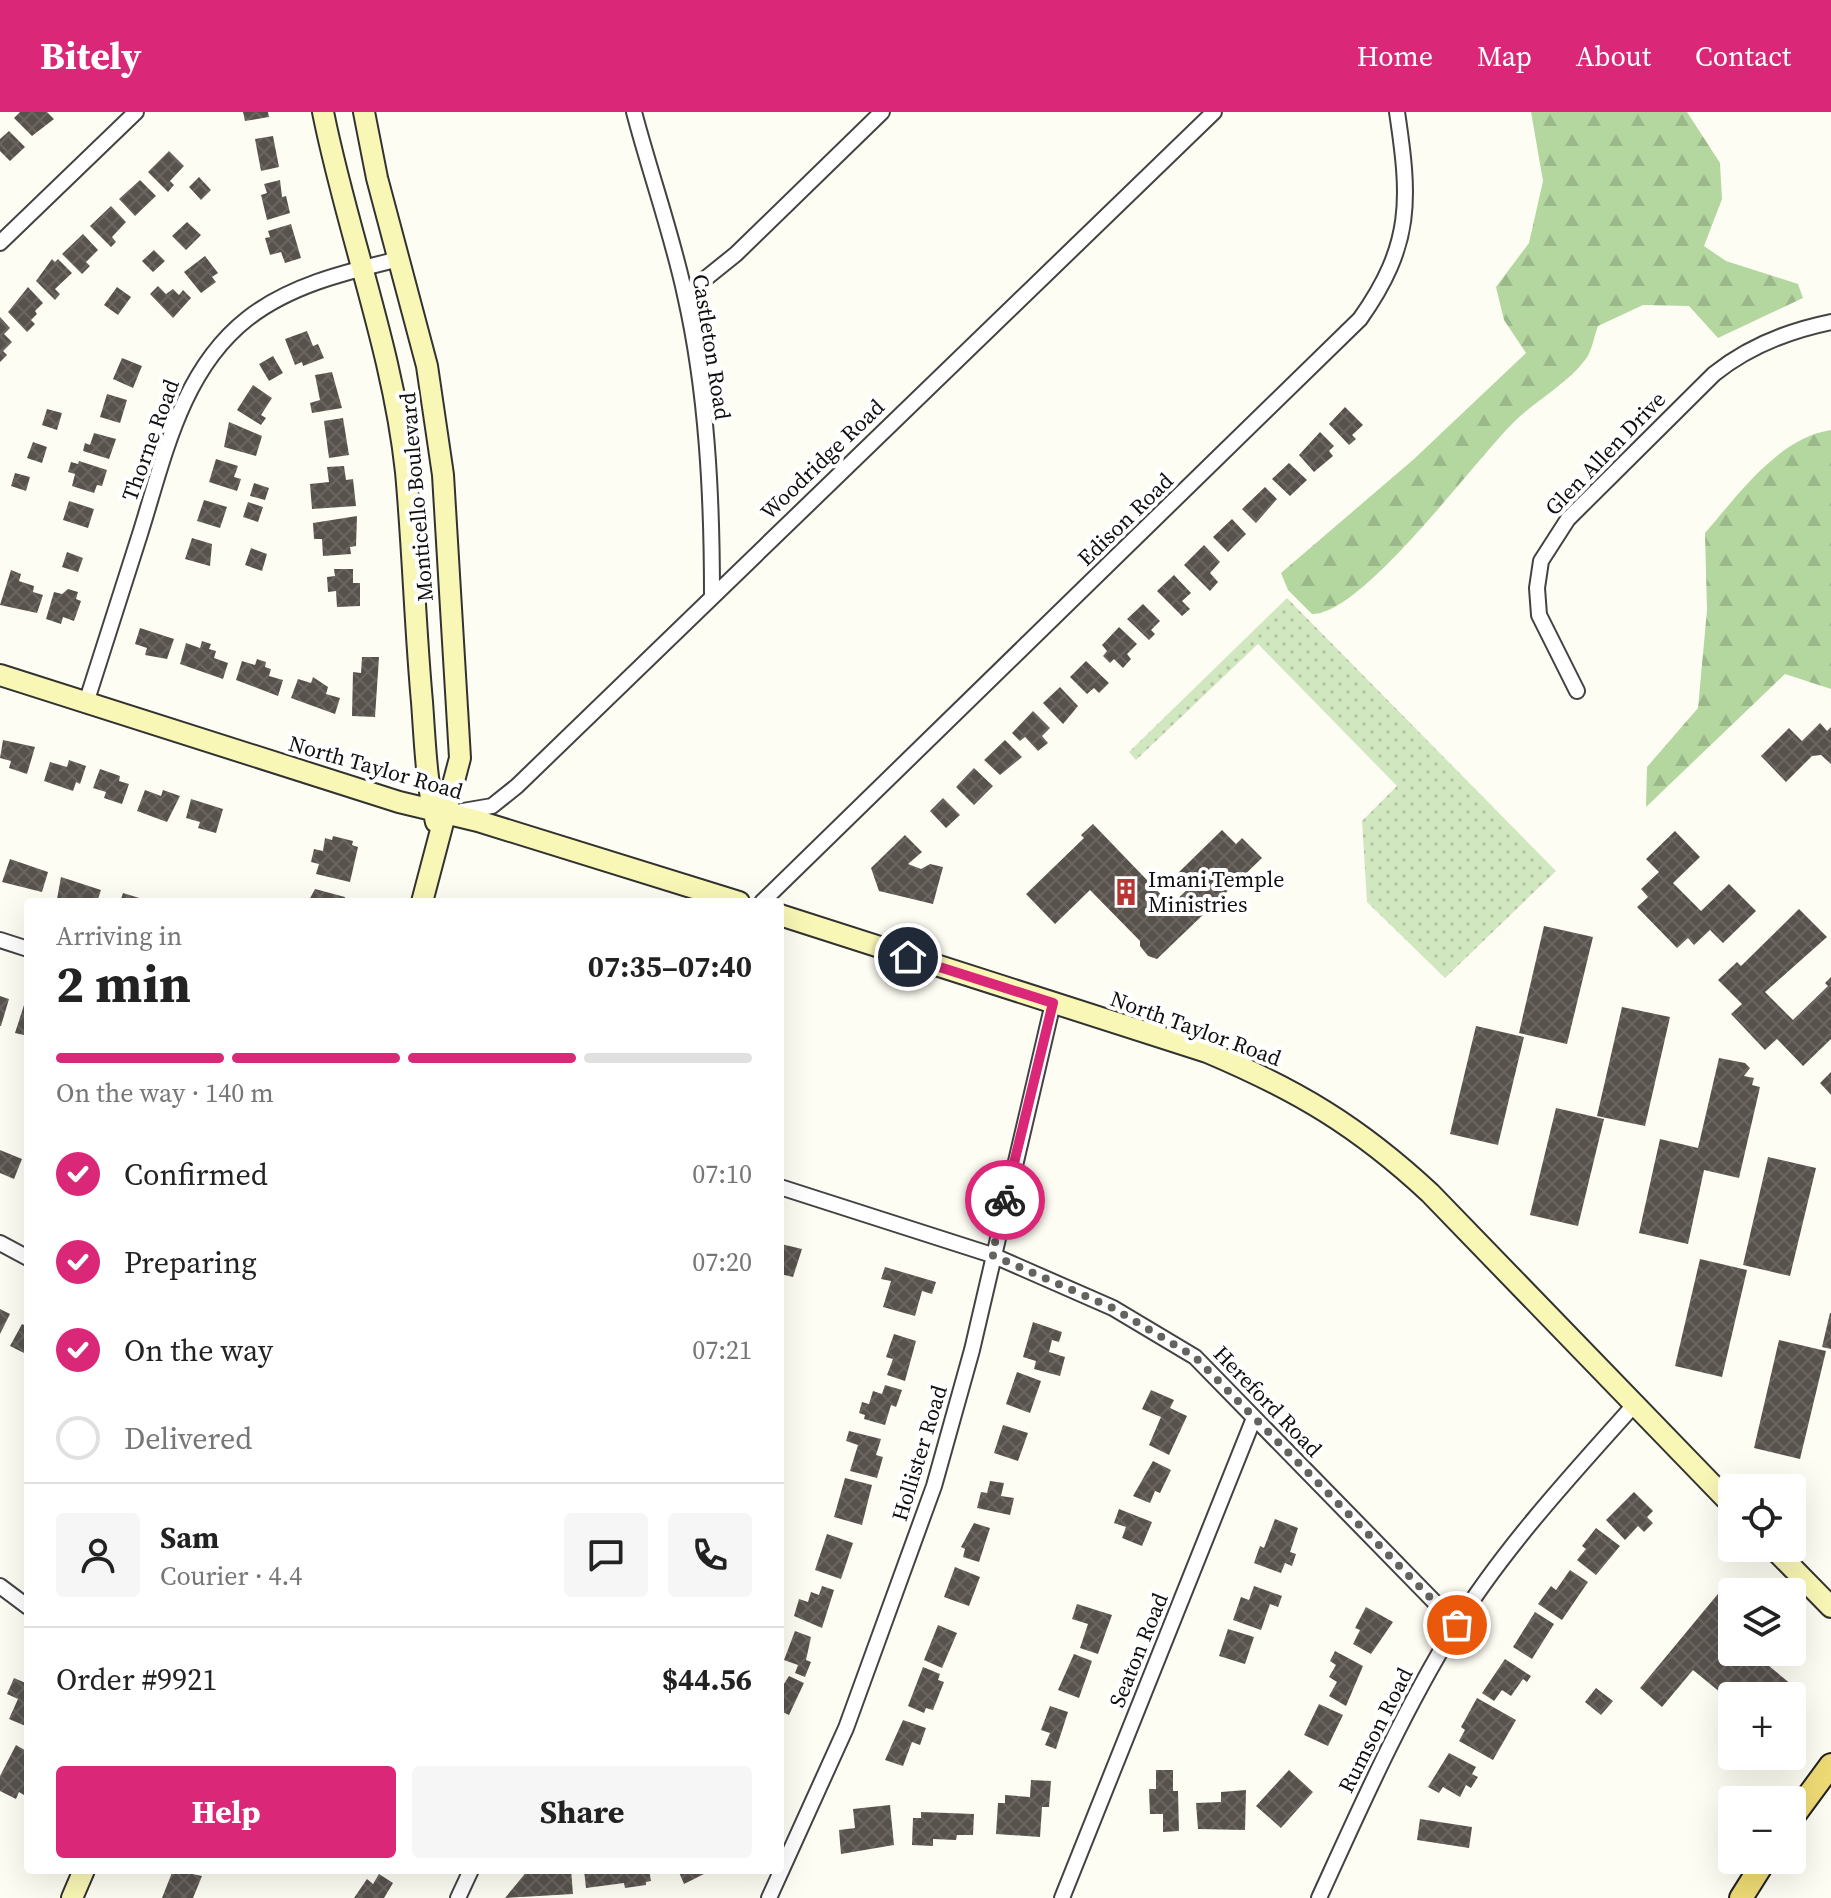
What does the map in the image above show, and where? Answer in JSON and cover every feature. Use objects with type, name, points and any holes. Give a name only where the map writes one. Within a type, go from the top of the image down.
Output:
[{"type":"main road","points":[[1806,1799],[1831,1765]]},
{"type":"main road","points":[[1741,1898],[1756,1874]]},
{"type":"street","points":[[0,243],[136,112]]},
{"type":"street","name":"Monticello Boulevard","points":[[323,112],[338,186],[377,325],[405,471],[416,660],[441,812]]},
{"type":"street","name":"Monticello Boulevard","points":[[364,112],[427,366],[440,445],[460,758],[441,812],[423,898]]},
{"type":"street","name":"Castleton Road","points":[[634,112],[685,295],[699,380],[712,518],[712,595]]},
{"type":"street","points":[[685,295],[736,254],[882,112]]},
{"type":"street","name":"Woodridge Road","points":[[441,812],[492,806],[517,786],[1214,112]]},
{"type":"street","name":"Edison Road","points":[[766,898],[1360,319],[1381,290],[1394,262],[1404,226],[1407,180],[1397,112]]},
{"type":"street","name":"Thorne Road","points":[[86,703],[174,428],[206,363],[247,319],[271,303],[297,290],[360,268],[399,259]]},
{"type":"street","name":"Glen Allen Drive","points":[[1577,691],[1539,615],[1537,588],[1541,561],[1548,547],[1568,519],[1714,374],[1740,353],[1766,340],[1831,322]]},
{"type":"street","name":"North Taylor Road","points":[[0,675],[726,898]]},
{"type":"street","name":"North Taylor Road","points":[[784,916],[1207,1052],[1271,1079],[1337,1116],[1430,1193],[1718,1490]]},
{"type":"street","points":[[0,940],[24,948]]},
{"type":"street","name":"Hollister Road","points":[[784,1865],[846,1728],[934,1486],[972,1350],[1053,1003]]},
{"type":"street","name":"Hereford Road","points":[[784,1188],[992,1255],[1113,1308],[1195,1357],[1457,1625]]},
{"type":"street","points":[[0,1243],[24,1256]]},
{"type":"street","name":"Rumson Road","points":[[1319,1898],[1380,1763],[1457,1625],[1556,1492],[1635,1404]]},
{"type":"street","name":"Seaton Road","points":[[1062,1898],[1254,1418]]},
{"type":"street","points":[[1787,1562],[1831,1607]]},
{"type":"street","points":[[0,1586],[24,1604]]},
{"type":"street","points":[[72,1898],[82,1874]]},
{"type":"street","points":[[458,1898],[469,1874]]},
{"type":"street","name":"Hollister Road","points":[[769,1898],[780,1874]]},
{"type":"green space","points":[[1531,112],[1687,112],[1720,163],[1722,199],[1704,246],[1726,261],[1798,284],[1803,298],[1718,338],[1689,306],[1643,305],[1598,326],[1589,353],[1578,368],[1516,420],[1388,563],[1334,608],[1312,614],[1288,590],[1281,573],[1414,459],[1526,353],[1504,320],[1496,287],[1529,243],[1543,181]]},
{"type":"green space","points":[[1831,430],[1831,689],[1785,674],[1646,807],[1647,767],[1698,708],[1707,610],[1705,533],[1745,486],[1777,456],[1812,435]]},
{"type":"green space","points":[[1287,598],[1556,871],[1445,978],[1367,902],[1362,821],[1397,786],[1258,644],[1136,760],[1129,752]]},
{"type":"building","points":[[20,112],[47,112],[54,119],[32,136],[14,118]]},
{"type":"building","points":[[243,112],[268,112],[269,117],[245,121]]},
{"type":"building","points":[[9,131],[25,147],[10,161],[0,151],[0,139]]},
{"type":"building","points":[[273,136],[279,167],[261,171],[255,139]]},
{"type":"building","points":[[169,151],[184,166],[170,181],[174,185],[168,192],[148,172]]},
{"type":"building","points":[[199,177],[211,190],[201,200],[189,187]]},
{"type":"building","points":[[140,180],[156,196],[135,216],[119,199]]},
{"type":"building","points":[[280,180],[282,197],[286,196],[290,213],[267,220],[261,195],[267,193],[264,184]]},
{"type":"building","points":[[111,206],[126,222],[112,237],[116,242],[111,247],[90,226]]},
{"type":"building","points":[[187,222],[201,235],[186,250],[172,236]]},
{"type":"building","points":[[291,224],[301,258],[285,263],[281,252],[270,255],[265,238],[270,237],[268,231]]},
{"type":"building","points":[[83,234],[98,250],[86,262],[90,266],[82,274],[62,254]]},
{"type":"building","points":[[154,250],[165,261],[153,272],[142,261]]},
{"type":"building","points":[[205,256],[218,273],[212,277],[216,282],[201,293],[184,272]]},
{"type":"building","points":[[52,259],[55,262],[58,259],[72,273],[55,289],[60,294],[55,300],[36,281]]},
{"type":"building","points":[[158,286],[166,294],[173,289],[179,295],[183,290],[191,298],[173,318],[150,294]]},
{"type":"building","points":[[28,287],[43,303],[31,320],[35,324],[27,332],[8,312]]},
{"type":"building","points":[[117,287],[131,297],[118,315],[104,305]]},
{"type":"building","points":[[0,317],[10,328],[4,334],[12,342],[3,351],[7,355],[0,362]]},
{"type":"building","points":[[307,331],[313,346],[318,344],[324,358],[303,366],[302,362],[295,365],[285,339]]},
{"type":"building","points":[[273,356],[283,373],[269,381],[259,364]]},
{"type":"building","points":[[122,358],[142,366],[133,388],[113,379]]},
{"type":"building","points":[[332,372],[342,408],[312,413],[310,403],[320,400],[315,375]]},
{"type":"building","points":[[253,385],[272,398],[261,415],[266,418],[261,425],[237,410]]},
{"type":"building","points":[[107,394],[127,400],[120,423],[100,417]]},
{"type":"building","points":[[1345,407],[1363,425],[1352,435],[1356,439],[1349,445],[1329,424]]},
{"type":"building","points":[[47,409],[62,413],[57,430],[42,425]]},
{"type":"building","points":[[343,418],[349,455],[329,458],[324,421]]},
{"type":"building","points":[[229,422],[262,436],[256,456],[224,447]]},
{"type":"building","points":[[1320,432],[1334,446],[1329,451],[1333,456],[1314,472],[1299,455]]},
{"type":"building","points":[[94,433],[116,439],[109,459],[83,451],[85,443],[90,445]]},
{"type":"building","points":[[33,442],[47,447],[42,463],[27,458]]},
{"type":"building","points":[[216,459],[238,466],[234,477],[241,479],[237,491],[209,482]]},
{"type":"building","points":[[79,461],[107,470],[102,486],[97,485],[94,493],[72,486],[75,474],[68,472],[71,462],[78,464]]},
{"type":"building","points":[[1289,463],[1307,480],[1290,496],[1272,479]]},
{"type":"building","points":[[344,466],[346,480],[353,479],[356,506],[312,509],[310,484],[329,482],[327,467]]},
{"type":"building","points":[[15,473],[30,477],[26,491],[11,486]]},
{"type":"building","points":[[254,483],[269,488],[265,500],[250,496]]},
{"type":"building","points":[[1265,487],[1277,499],[1256,523],[1242,509]]},
{"type":"building","points":[[204,500],[227,507],[220,528],[197,521]]},
{"type":"building","points":[[69,501],[94,509],[88,528],[63,520]]},
{"type":"building","points":[[248,502],[263,507],[258,522],[243,517]]},
{"type":"building","points":[[357,516],[356,546],[350,547],[351,554],[323,556],[322,539],[314,539],[313,523]]},
{"type":"building","points":[[1232,519],[1246,534],[1228,552],[1213,537]]},
{"type":"building","points":[[192,538],[212,544],[210,566],[185,559]]},
{"type":"building","points":[[1204,545],[1220,562],[1210,573],[1218,582],[1210,591],[1184,565]]},
{"type":"building","points":[[251,548],[267,554],[262,571],[245,565]]},
{"type":"building","points":[[67,552],[83,558],[78,572],[62,567]]},
{"type":"building","points":[[334,569],[353,569],[353,583],[360,583],[360,606],[337,607],[336,591],[328,592],[327,577],[335,576]]},
{"type":"building","points":[[11,570],[21,574],[19,581],[34,586],[33,592],[43,595],[37,613],[0,605]]},
{"type":"building","points":[[1174,575],[1191,593],[1182,601],[1190,609],[1182,616],[1157,591]]},
{"type":"building","points":[[68,589],[78,592],[76,599],[81,601],[74,621],[63,617],[61,624],[46,619],[54,592],[62,594]]},
{"type":"building","points":[[1143,604],[1160,621],[1151,630],[1155,634],[1149,640],[1127,619]]},
{"type":"building","points":[[1119,627],[1137,644],[1127,654],[1131,659],[1123,668],[1114,659],[1110,663],[1103,656],[1107,651],[1102,645]]},
{"type":"building","points":[[140,628],[174,639],[167,659],[145,655],[147,648],[135,644]]},
{"type":"building","points":[[202,641],[211,644],[209,649],[216,651],[214,658],[228,663],[223,679],[180,664],[186,643],[200,648]]},
{"type":"building","points":[[362,657],[379,657],[375,717],[352,716],[353,672],[361,673]]},
{"type":"building","points":[[257,659],[266,662],[265,667],[271,669],[269,676],[283,680],[278,696],[236,680],[242,661],[255,665]]},
{"type":"building","points":[[1086,661],[1109,683],[1099,693],[1094,688],[1087,694],[1070,677]]},
{"type":"building","points":[[313,677],[328,687],[326,694],[340,698],[335,714],[291,698],[298,679],[311,683]]},
{"type":"building","points":[[1060,687],[1078,706],[1063,724],[1043,703]]},
{"type":"building","points":[[1033,711],[1050,728],[1042,736],[1048,743],[1038,751],[1025,737],[1020,741],[1012,733]]},
{"type":"building","points":[[1820,723],[1827,731],[1831,727],[1831,764],[1821,755],[1812,756],[1786,782],[1761,756],[1789,728],[1802,741]]},
{"type":"building","points":[[3,740],[35,747],[27,774],[9,768],[11,761],[0,758]]},
{"type":"building","points":[[1005,740],[1022,757],[1000,775],[984,760]]},
{"type":"building","points":[[69,760],[86,766],[80,784],[76,782],[73,791],[44,781],[50,762],[67,767]]},
{"type":"building","points":[[974,768],[993,786],[974,805],[956,787]]},
{"type":"building","points":[[100,769],[120,776],[119,781],[129,784],[122,804],[104,798],[106,792],[93,788]]},
{"type":"building","points":[[145,790],[161,796],[163,790],[180,796],[167,822],[137,811]]},
{"type":"building","points":[[943,798],[960,815],[946,828],[930,811]]},
{"type":"building","points":[[191,799],[223,809],[216,833],[198,828],[200,822],[186,818]]},
{"type":"building","name":"Imani Temple Ministries","points":[[1093,824],[1171,905],[1189,888],[1176,875],[1222,830],[1236,844],[1242,838],[1262,858],[1157,959],[1148,956],[1140,941],[1090,890],[1055,924],[1026,894],[1084,838],[1081,835]]},
{"type":"building","points":[[1675,831],[1700,857],[1673,883],[1701,911],[1729,884],[1756,911],[1723,943],[1710,930],[1694,945],[1688,938],[1677,948],[1637,907],[1648,897],[1641,889],[1659,872],[1646,859]]},
{"type":"building","points":[[905,835],[922,852],[908,864],[921,869],[930,864],[943,867],[933,904],[879,891],[871,868]]},
{"type":"building","points":[[333,836],[353,841],[352,845],[358,847],[350,882],[316,874],[319,864],[311,862],[314,849],[323,851],[325,838],[332,840]]},
{"type":"building","points":[[10,859],[48,872],[42,892],[2,882]]},
{"type":"building","points":[[61,877],[101,890],[98,898],[57,898]]},
{"type":"building","points":[[315,889],[345,897],[345,898],[310,898]]},
{"type":"building","points":[[123,893],[139,898],[121,898]]},
{"type":"building","points":[[1799,909],[1827,937],[1765,992],[1793,1020],[1828,986],[1825,983],[1831,977],[1831,1039],[1803,1066],[1777,1039],[1765,1050],[1731,1014],[1742,1004],[1718,980],[1737,962],[1741,966]]},
{"type":"building","points":[[1544,926],[1593,937],[1567,1044],[1519,1033]]},
{"type":"building","points":[[0,996],[9,999],[1,1026],[0,1026]]},
{"type":"building","points":[[24,1005],[24,1035],[15,1033]]},
{"type":"building","points":[[1622,1007],[1670,1017],[1645,1126],[1597,1116]]},
{"type":"building","points":[[1476,1026],[1524,1037],[1498,1145],[1450,1134]]},
{"type":"building","points":[[1719,1058],[1745,1063],[1750,1068],[1744,1076],[1754,1078],[1752,1085],[1760,1087],[1739,1178],[1704,1170],[1688,1244],[1639,1233],[1660,1139],[1698,1148]]},
{"type":"building","points":[[1831,1072],[1831,1095],[1820,1083]]},
{"type":"building","points":[[1556,1108],[1604,1119],[1578,1226],[1530,1215]]},
{"type":"building","points":[[0,1150],[22,1159],[14,1179],[0,1173]]},
{"type":"building","points":[[1768,1157],[1816,1168],[1790,1276],[1743,1265]]},
{"type":"building","points":[[784,1245],[802,1249],[793,1277],[784,1275]]},
{"type":"building","points":[[1700,1259],[1747,1270],[1722,1377],[1675,1366]]},
{"type":"building","points":[[885,1267],[936,1282],[932,1294],[922,1291],[915,1316],[883,1307],[891,1281],[881,1279]]},
{"type":"building","points":[[0,1309],[10,1314],[0,1334]]},
{"type":"building","points":[[1831,1313],[1831,1349],[1822,1347]]},
{"type":"building","points":[[1033,1322],[1062,1332],[1059,1342],[1052,1340],[1049,1352],[1065,1357],[1060,1376],[1034,1369],[1036,1361],[1023,1357]]},
{"type":"building","points":[[22,1324],[24,1325],[24,1353],[10,1346]]},
{"type":"building","points":[[894,1334],[916,1341],[905,1381],[887,1375],[893,1359],[886,1357]]},
{"type":"building","points":[[1779,1340],[1826,1351],[1800,1459],[1754,1448]]},
{"type":"building","points":[[1017,1372],[1041,1381],[1030,1413],[1006,1404]]},
{"type":"building","points":[[885,1385],[902,1390],[896,1407],[891,1405],[885,1425],[864,1419],[865,1415],[859,1413],[862,1402],[869,1404],[873,1391],[882,1394]]},
{"type":"building","points":[[1151,1390],[1174,1400],[1170,1408],[1187,1416],[1169,1455],[1149,1445],[1161,1417],[1142,1409]]},
{"type":"building","points":[[1003,1425],[1028,1433],[1018,1461],[994,1453]]},
{"type":"building","points":[[849,1431],[881,1439],[876,1455],[883,1457],[877,1478],[850,1471],[858,1445],[846,1441]]},
{"type":"building","points":[[1153,1461],[1171,1470],[1160,1493],[1155,1491],[1150,1503],[1133,1496]]},
{"type":"building","points":[[845,1478],[872,1485],[862,1525],[834,1517]]},
{"type":"building","points":[[990,1481],[1004,1483],[1001,1496],[1014,1498],[1010,1515],[977,1508],[981,1492],[987,1493]]},
{"type":"building","points":[[1634,1492],[1653,1511],[1647,1517],[1653,1523],[1644,1532],[1638,1526],[1625,1540],[1606,1520]]},
{"type":"building","points":[[1119,1509],[1152,1522],[1142,1546],[1122,1538],[1126,1527],[1114,1523]]},
{"type":"building","points":[[1275,1519],[1298,1528],[1290,1552],[1296,1554],[1292,1566],[1285,1563],[1281,1573],[1254,1563],[1260,1546],[1264,1548]]},
{"type":"building","points":[[974,1523],[990,1528],[979,1562],[963,1557],[965,1549],[961,1547]]},
{"type":"building","points":[[1596,1528],[1620,1546],[1596,1575],[1577,1560],[1586,1549],[1582,1546]]},
{"type":"building","points":[[827,1534],[853,1543],[841,1579],[815,1570]]},
{"type":"building","points":[[955,1567],[980,1577],[969,1606],[944,1597]]},
{"type":"building","points":[[1570,1570],[1588,1582],[1562,1620],[1538,1604],[1551,1586],[1556,1590]]},
{"type":"building","points":[[822,1586],[834,1590],[822,1628],[794,1616],[799,1599],[808,1602],[811,1592],[819,1595]]},
{"type":"building","points":[[1254,1586],[1282,1596],[1278,1607],[1270,1604],[1261,1630],[1233,1620],[1241,1597],[1249,1600]]},
{"type":"building","points":[[1718,1594],[1718,1666],[1769,1666],[1788,1682],[1718,1682],[1718,1691],[1693,1670],[1662,1707],[1640,1688]]},
{"type":"building","points":[[1077,1604],[1112,1615],[1098,1654],[1080,1648],[1088,1624],[1072,1619]]},
{"type":"building","points":[[1366,1607],[1393,1622],[1371,1654],[1353,1644],[1360,1630],[1355,1628]]},
{"type":"building","points":[[1535,1612],[1554,1624],[1532,1659],[1513,1647]]},
{"type":"building","points":[[938,1625],[957,1633],[942,1668],[924,1660]]},
{"type":"building","points":[[1228,1629],[1254,1637],[1245,1664],[1219,1656]]},
{"type":"building","points":[[795,1631],[811,1637],[806,1660],[811,1662],[805,1677],[795,1673],[798,1665],[784,1660]]},
{"type":"building","points":[[1335,1651],[1363,1666],[1346,1706],[1329,1696],[1337,1682],[1329,1677],[1336,1665],[1330,1661]]},
{"type":"building","points":[[1074,1654],[1092,1661],[1079,1698],[1058,1690]]},
{"type":"building","points":[[1505,1659],[1531,1676],[1527,1682],[1523,1679],[1511,1696],[1502,1690],[1494,1701],[1482,1693]]},
{"type":"building","points":[[923,1667],[940,1674],[938,1680],[944,1682],[933,1710],[926,1708],[924,1713],[908,1706]]},
{"type":"building","points":[[789,1676],[804,1683],[789,1715],[784,1713],[784,1684]]},
{"type":"building","points":[[14,1678],[24,1682],[24,1725],[9,1719],[18,1699],[7,1694]]},
{"type":"building","points":[[1596,1688],[1613,1701],[1601,1715],[1585,1702]]},
{"type":"building","points":[[1477,1698],[1516,1720],[1493,1760],[1459,1741],[1465,1730],[1461,1727]]},
{"type":"building","points":[[1319,1704],[1343,1715],[1328,1746],[1304,1735]]},
{"type":"building","points":[[1050,1706],[1068,1712],[1056,1749],[1045,1745],[1050,1733],[1041,1730]]},
{"type":"building","points":[[903,1720],[926,1728],[920,1745],[912,1742],[903,1766],[885,1760]]},
{"type":"building","points":[[16,1745],[24,1750],[24,1795],[19,1792],[16,1799],[0,1791],[0,1776]]},
{"type":"building","points":[[1449,1753],[1476,1767],[1472,1774],[1478,1777],[1471,1788],[1466,1785],[1460,1797],[1443,1787],[1439,1793],[1428,1787]]},
{"type":"building","points":[[1156,1770],[1173,1770],[1173,1791],[1178,1791],[1179,1831],[1163,1832],[1163,1814],[1150,1814],[1149,1789],[1156,1789]]},
{"type":"building","points":[[1289,1770],[1313,1792],[1281,1828],[1256,1806]]},
{"type":"building","points":[[1031,1780],[1051,1781],[1049,1807],[1042,1807],[1040,1837],[996,1834],[998,1803],[1005,1803],[1005,1795],[1030,1797]]},
{"type":"building","points":[[1246,1790],[1245,1830],[1198,1829],[1196,1803],[1221,1802],[1221,1792]]},
{"type":"building","points":[[890,1805],[894,1845],[841,1854],[839,1830],[855,1828],[853,1809]]},
{"type":"building","points":[[921,1812],[974,1814],[973,1835],[957,1835],[956,1840],[933,1839],[933,1846],[912,1845],[913,1818],[921,1818]]},
{"type":"building","points":[[1420,1819],[1472,1827],[1469,1848],[1417,1840]]},
{"type":"building","points":[[171,1874],[202,1876],[193,1898],[162,1898]]},
{"type":"building","points":[[379,1874],[393,1883],[384,1898],[354,1898],[367,1879],[373,1884]]},
{"type":"building","points":[[525,1874],[571,1874],[573,1894],[505,1898]]},
{"type":"building","points":[[584,1874],[650,1874],[651,1881],[646,1885],[625,1888],[624,1883],[586,1888]]},
{"type":"building","points":[[680,1874],[704,1874],[684,1884]]},
{"type":"way so far","points":[[1005,1200],[992,1255],[1113,1308],[1195,1357],[1457,1625]]},
{"type":"place","name":"Imani Temple Ministries","points":[[1126,892]]},
{"type":"route","points":[[908,957],[1053,1003],[1005,1200]]}]
